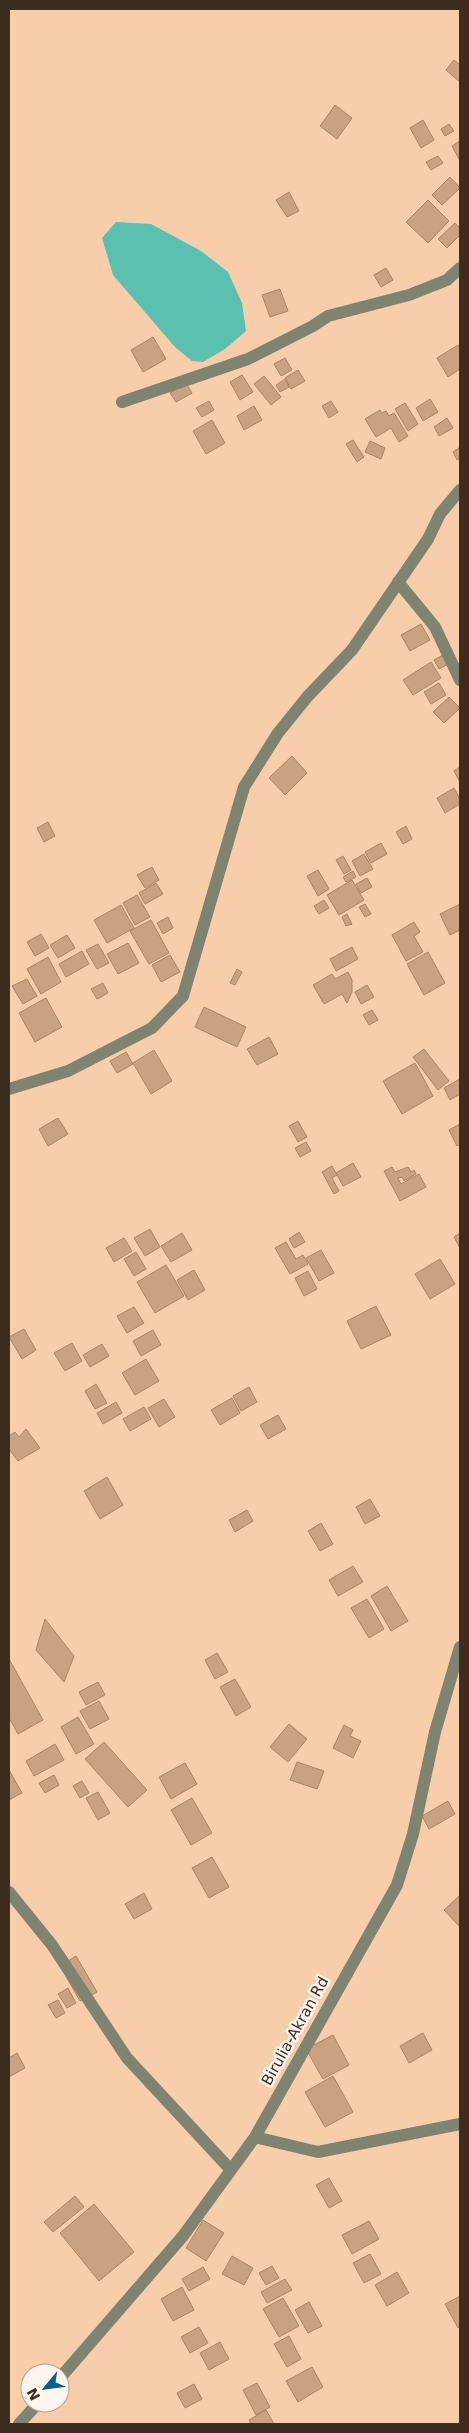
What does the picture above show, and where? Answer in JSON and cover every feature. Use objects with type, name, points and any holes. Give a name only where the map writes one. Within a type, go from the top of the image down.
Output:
[{"type":"street","points":[[122,402],[248,359],[313,326],[328,316],[409,295],[447,280],[460,268]]},
{"type":"street","points":[[9,1090],[68,1071],[152,1028],[183,996],[244,787],[278,733],[308,696],[352,650],[428,539],[440,514],[460,490]]},
{"type":"street","points":[[398,582],[435,626],[460,680]]},
{"type":"street","name":"Birulia-Akran Rd","points":[[70,2366],[183,2236],[255,2137],[351,1963],[397,1885],[413,1834],[435,1732],[460,1647]]},
{"type":"street","points":[[9,1892],[52,1945],[127,2058],[230,2170]]},
{"type":"street","points":[[255,2137],[318,2152],[460,2124]]},
{"type":"street","points":[[19,2424],[29,2413]]},
{"type":"water","points":[[116,222],[151,224],[201,251],[228,272],[242,303],[246,331],[225,349],[203,362],[192,361],[175,347],[113,275],[102,238]]},
{"type":"building","points":[[454,60],[460,65],[460,82],[446,70]]},
{"type":"building","points":[[335,105],[352,118],[337,139],[320,126]]},
{"type":"building","points":[[423,120],[434,140],[421,148],[410,128]]},
{"type":"building","points":[[449,124],[454,131],[445,136],[441,129]]},
{"type":"building","points":[[460,141],[460,161],[452,146]]},
{"type":"building","points":[[438,156],[443,163],[431,170],[426,162]]},
{"type":"building","points":[[450,177],[460,188],[442,205],[432,195]]},
{"type":"building","points":[[289,192],[299,211],[287,217],[276,200]]},
{"type":"building","points":[[428,200],[449,221],[428,243],[406,222]]},
{"type":"building","points":[[455,223],[460,228],[460,235],[447,248],[438,239]]},
{"type":"building","points":[[386,268],[393,280],[381,287],[374,275]]},
{"type":"building","points":[[280,289],[288,311],[270,317],[262,295]]},
{"type":"building","points":[[153,337],[166,359],[143,372],[131,350]]},
{"type":"building","points":[[458,345],[460,349],[460,369],[448,377],[437,358]]},
{"type":"building","points":[[285,358],[292,370],[281,376],[274,364]]},
{"type":"building","points":[[298,370],[305,381],[291,389],[285,378]]},
{"type":"building","points":[[242,375],[253,392],[240,400],[230,382]]},
{"type":"building","points":[[264,376],[281,397],[271,405],[254,384]]},
{"type":"building","points":[[285,379],[289,387],[280,392],[276,385]]},
{"type":"building","points":[[186,383],[192,393],[176,402],[170,393]]},
{"type":"building","points":[[430,399],[438,412],[423,421],[416,408]]},
{"type":"building","points":[[209,401],[214,410],[202,417],[196,408]]},
{"type":"building","points":[[331,401],[338,412],[329,418],[322,406]]},
{"type":"building","points":[[405,403],[418,424],[408,431],[395,409]]},
{"type":"building","points":[[254,406],[262,420],[244,430],[237,416]]},
{"type":"building","points":[[380,410],[382,413],[386,411],[389,416],[394,413],[408,436],[399,442],[391,428],[376,437],[365,419]]},
{"type":"building","points":[[447,418],[453,428],[439,436],[434,427]]},
{"type":"building","points":[[212,420],[225,443],[206,454],[193,431]]},
{"type":"building","points":[[353,440],[364,457],[357,462],[346,444]]},
{"type":"building","points":[[370,441],[385,448],[381,459],[365,452]]},
{"type":"building","points":[[460,447],[460,458],[457,460],[453,452]]},
{"type":"building","points":[[421,624],[430,640],[410,651],[401,635]]},
{"type":"building","points":[[443,655],[448,664],[439,669],[434,660]]},
{"type":"building","points":[[431,662],[441,678],[413,695],[403,680]]},
{"type":"building","points":[[439,683],[446,695],[431,704],[424,692]]},
{"type":"building","points":[[449,697],[460,708],[444,723],[433,712]]},
{"type":"building","points":[[292,756],[307,773],[285,795],[269,778]]},
{"type":"building","points":[[460,767],[460,782],[454,771]]},
{"type":"building","points":[[454,788],[460,799],[460,804],[445,813],[437,798]]},
{"type":"building","points":[[48,822],[55,836],[44,842],[37,828]]},
{"type":"building","points":[[406,826],[412,839],[403,844],[396,832]]},
{"type":"building","points":[[381,843],[387,854],[371,863],[365,852]]},
{"type":"building","points":[[364,854],[373,869],[360,876],[352,861]]},
{"type":"building","points":[[343,856],[351,870],[344,874],[336,860]]},
{"type":"building","points":[[152,867],[159,880],[145,888],[137,875]]},
{"type":"building","points":[[318,870],[329,889],[318,896],[307,876]]},
{"type":"building","points":[[353,871],[356,877],[346,882],[343,877]]},
{"type":"building","points":[[367,878],[372,887],[361,893],[356,884]]},
{"type":"building","points":[[352,880],[364,900],[339,915],[327,895]]},
{"type":"building","points":[[156,883],[163,894],[145,904],[139,893]]},
{"type":"building","points":[[137,895],[150,917],[135,925],[123,903]]},
{"type":"building","points":[[324,900],[329,908],[319,914],[314,906]]},
{"type":"building","points":[[365,904],[371,914],[365,917],[359,907]]},
{"type":"building","points":[[460,904],[460,930],[450,935],[440,914]]},
{"type":"building","points":[[121,905],[134,928],[107,943],[94,920]]},
{"type":"building","points":[[347,914],[352,924],[346,926],[342,917]]},
{"type":"building","points":[[168,917],[173,928],[163,934],[157,923]]},
{"type":"building","points":[[151,920],[169,953],[149,964],[130,931]]},
{"type":"building","points":[[414,922],[420,932],[414,936],[423,952],[406,961],[392,935]]},
{"type":"building","points":[[41,934],[49,948],[35,956],[27,942]]},
{"type":"building","points":[[67,935],[75,948],[58,958],[50,945]]},
{"type":"building","points":[[128,943],[139,963],[118,974],[107,954]]},
{"type":"building","points":[[98,944],[109,963],[97,969],[86,950]]},
{"type":"building","points":[[352,947],[358,959],[336,971],[330,959]]},
{"type":"building","points":[[82,951],[89,964],[66,977],[59,964]]},
{"type":"building","points":[[428,952],[445,983],[424,995],[407,964]]},
{"type":"building","points":[[170,955],[180,972],[161,982],[152,965]]},
{"type":"building","points":[[48,957],[61,982],[41,994],[27,969]]},
{"type":"building","points":[[237,969],[242,972],[235,985],[230,983]]},
{"type":"building","points":[[348,972],[352,980],[352,992],[347,1003],[342,994],[324,1004],[313,985],[332,974],[335,979]]},
{"type":"building","points":[[27,979],[37,996],[23,1004],[12,986]]},
{"type":"building","points":[[103,983],[108,993],[97,999],[91,989]]},
{"type":"building","points":[[367,985],[374,997],[361,1004],[355,992]]},
{"type":"building","points":[[46,998],[62,1027],[35,1042],[19,1013]]},
{"type":"building","points":[[204,1007],[246,1027],[237,1047],[195,1027]]},
{"type":"building","points":[[372,1010],[378,1020],[369,1025],[363,1015]]},
{"type":"building","points":[[269,1037],[278,1054],[257,1065],[247,1049]]},
{"type":"building","points":[[424,1049],[449,1081],[438,1090],[413,1057]]},
{"type":"building","points":[[154,1050],[172,1081],[151,1094],[133,1063]]},
{"type":"building","points":[[126,1052],[133,1064],[117,1073],[110,1061]]},
{"type":"building","points":[[415,1063],[433,1096],[402,1114],[383,1081]]},
{"type":"building","points":[[460,1079],[460,1094],[450,1100],[444,1088]]},
{"type":"building","points":[[58,1118],[68,1134],[48,1146],[39,1129]]},
{"type":"building","points":[[298,1121],[307,1137],[298,1142],[289,1126]]},
{"type":"building","points":[[460,1124],[460,1144],[457,1146],[449,1130]]},
{"type":"building","points":[[306,1142],[311,1151],[300,1157],[295,1148]]},
{"type":"building","points":[[353,1163],[361,1177],[343,1186],[336,1173]]},
{"type":"building","points":[[332,1166],[337,1175],[332,1178],[339,1191],[334,1194],[322,1172]]},
{"type":"building","points":[[392,1167],[395,1172],[408,1167],[411,1172],[414,1170],[416,1174],[404,1181],[402,1177],[398,1178],[401,1184],[419,1174],[426,1187],[400,1201],[384,1171]]},
{"type":"building","points":[[150,1229],[160,1247],[145,1256],[134,1238]]},
{"type":"building","points":[[299,1232],[305,1242],[294,1248],[289,1239]]},
{"type":"building","points":[[182,1233],[192,1250],[171,1262],[161,1246]]},
{"type":"building","points":[[460,1233],[460,1248],[454,1237]]},
{"type":"building","points":[[124,1238],[132,1251],[114,1262],[106,1248]]},
{"type":"building","points":[[286,1242],[296,1259],[303,1255],[308,1264],[290,1274],[275,1248]]},
{"type":"building","points":[[321,1250],[334,1273],[319,1281],[306,1258]]},
{"type":"building","points":[[136,1252],[146,1269],[134,1276],[124,1259]]},
{"type":"building","points":[[440,1259],[455,1284],[430,1299],[415,1274]]},
{"type":"building","points":[[166,1265],[184,1296],[155,1313],[137,1282]]},
{"type":"building","points":[[194,1270],[205,1290],[188,1300],[177,1280]]},
{"type":"building","points":[[308,1271],[317,1289],[304,1296],[295,1278]]},
{"type":"building","points":[[376,1306],[391,1335],[361,1349],[347,1321]]},
{"type":"building","points":[[134,1307],[144,1323],[127,1333],[117,1316]]},
{"type":"building","points":[[24,1329],[36,1350],[22,1359],[9,1337]]},
{"type":"building","points":[[153,1330],[161,1345],[141,1356],[133,1341]]},
{"type":"building","points":[[72,1343],[82,1361],[65,1371],[54,1353]]},
{"type":"building","points":[[102,1344],[109,1356],[90,1367],[83,1355]]},
{"type":"building","points":[[146,1359],[159,1381],[135,1395],[122,1373]]},
{"type":"building","points":[[96,1384],[107,1403],[95,1409],[85,1391]]},
{"type":"building","points":[[249,1387],[257,1402],[241,1411],[233,1396]]},
{"type":"building","points":[[232,1398],[240,1413],[220,1425],[211,1410]]},
{"type":"building","points":[[164,1399],[175,1417],[159,1427],[148,1408]]},
{"type":"building","points":[[116,1402],[122,1413],[103,1424],[97,1413]]},
{"type":"building","points":[[144,1407],[151,1419],[130,1431],[123,1419]]},
{"type":"building","points":[[278,1415],[286,1429],[268,1439],[260,1425]]},
{"type":"building","points":[[26,1429],[40,1448],[18,1461],[9,1449],[9,1436],[15,1432],[19,1437]]},
{"type":"building","points":[[107,1477],[123,1505],[100,1519],[84,1491]]},
{"type":"building","points":[[370,1499],[380,1516],[365,1524],[356,1507]]},
{"type":"building","points":[[247,1510],[253,1521],[235,1532],[229,1520]]},
{"type":"building","points":[[321,1523],[333,1544],[320,1551],[308,1531]]},
{"type":"building","points":[[353,1566],[363,1582],[338,1596],[329,1580]]},
{"type":"building","points":[[387,1586],[408,1621],[391,1631],[371,1596]]},
{"type":"building","points":[[367,1599],[384,1629],[369,1638],[351,1608]]},
{"type":"building","points":[[45,1619],[74,1656],[64,1682],[36,1650]]},
{"type":"building","points":[[217,1653],[228,1672],[215,1679],[205,1660]]},
{"type":"building","points":[[9,1659],[43,1720],[18,1734],[9,1718]]},
{"type":"building","points":[[235,1679],[251,1707],[236,1716],[220,1687]]},
{"type":"building","points":[[98,1682],[105,1695],[86,1705],[79,1692]]},
{"type":"building","points":[[99,1701],[109,1719],[90,1729],[80,1711]]},
{"type":"building","points":[[78,1717],[94,1744],[76,1754],[61,1727]]},
{"type":"building","points":[[289,1724],[307,1739],[288,1762],[270,1747]]},
{"type":"building","points":[[344,1725],[353,1730],[350,1736],[361,1741],[353,1758],[333,1748]]},
{"type":"building","points":[[104,1742],[147,1790],[128,1807],[85,1759]]},
{"type":"building","points":[[55,1744],[64,1760],[34,1776],[26,1761]]},
{"type":"building","points":[[297,1762],[324,1771],[317,1789],[290,1780]]},
{"type":"building","points":[[185,1763],[197,1784],[171,1799],[159,1777]]},
{"type":"building","points":[[9,1770],[22,1793],[9,1800]]},
{"type":"building","points":[[54,1775],[59,1785],[45,1793],[39,1783]]},
{"type":"building","points":[[82,1781],[89,1793],[80,1798],[73,1786]]},
{"type":"building","points":[[98,1792],[110,1813],[98,1820],[86,1798]]},
{"type":"building","points":[[192,1798],[212,1833],[191,1845],[171,1810]]},
{"type":"building","points":[[448,1801],[455,1814],[429,1829],[422,1816]]},
{"type":"building","points":[[212,1857],[229,1887],[209,1898],[192,1868]]},
{"type":"building","points":[[144,1893],[152,1909],[134,1919],[125,1904]]},
{"type":"building","points":[[460,1895],[460,1927],[444,1910]]},
{"type":"building","points":[[76,1956],[97,1992],[80,2001],[60,1966]]},
{"type":"building","points":[[68,1988],[76,2003],[67,2008],[58,1994]]},
{"type":"building","points":[[58,2000],[65,2013],[56,2018],[48,2005]]},
{"type":"building","points":[[423,2033],[432,2050],[409,2063],[400,2046]]},
{"type":"building","points":[[333,2035],[349,2065],[323,2079],[306,2049]]},
{"type":"building","points":[[17,2053],[25,2068],[9,2077],[9,2058]]},
{"type":"building","points":[[333,2076],[353,2112],[325,2127],[305,2092]]},
{"type":"building","points":[[329,2178],[342,2201],[329,2208],[316,2185]]},
{"type":"building","points":[[75,2196],[84,2207],[53,2232],[44,2222]]},
{"type":"building","points":[[94,2204],[134,2252],[99,2281],[60,2233]]},
{"type":"building","points":[[203,2220],[224,2233],[206,2261],[186,2248]]},
{"type":"building","points":[[369,2221],[379,2239],[352,2254],[342,2235]]},
{"type":"building","points":[[370,2254],[381,2274],[364,2283],[353,2263]]},
{"type":"building","points":[[232,2256],[253,2268],[244,2285],[222,2274]]},
{"type":"building","points":[[272,2266],[279,2278],[266,2285],[259,2273]]},
{"type":"building","points":[[203,2267],[210,2279],[189,2291],[182,2279]]},
{"type":"building","points":[[397,2272],[409,2293],[387,2306],[375,2285]]},
{"type":"building","points":[[285,2279],[292,2290],[267,2303],[261,2292]]},
{"type":"building","points":[[182,2287],[194,2310],[173,2321],[161,2299]]},
{"type":"building","points":[[460,2296],[460,2326],[458,2328],[445,2304]]},
{"type":"building","points":[[283,2298],[299,2326],[279,2337],[263,2309]]},
{"type":"building","points":[[309,2302],[322,2326],[308,2333],[295,2310]]},
{"type":"building","points":[[199,2327],[208,2343],[190,2353],[181,2337]]},
{"type":"building","points":[[289,2336],[301,2359],[287,2367],[274,2344]]},
{"type":"building","points":[[220,2342],[229,2359],[209,2370],[200,2353]]},
{"type":"building","points":[[312,2367],[323,2387],[298,2402],[286,2381]]},
{"type":"building","points":[[257,2383],[270,2407],[256,2415],[243,2390]]},
{"type":"building","points":[[194,2384],[202,2399],[185,2408],[177,2393]]},
{"type":"building","points":[[266,2410],[274,2424],[251,2424],[249,2420]]}]
